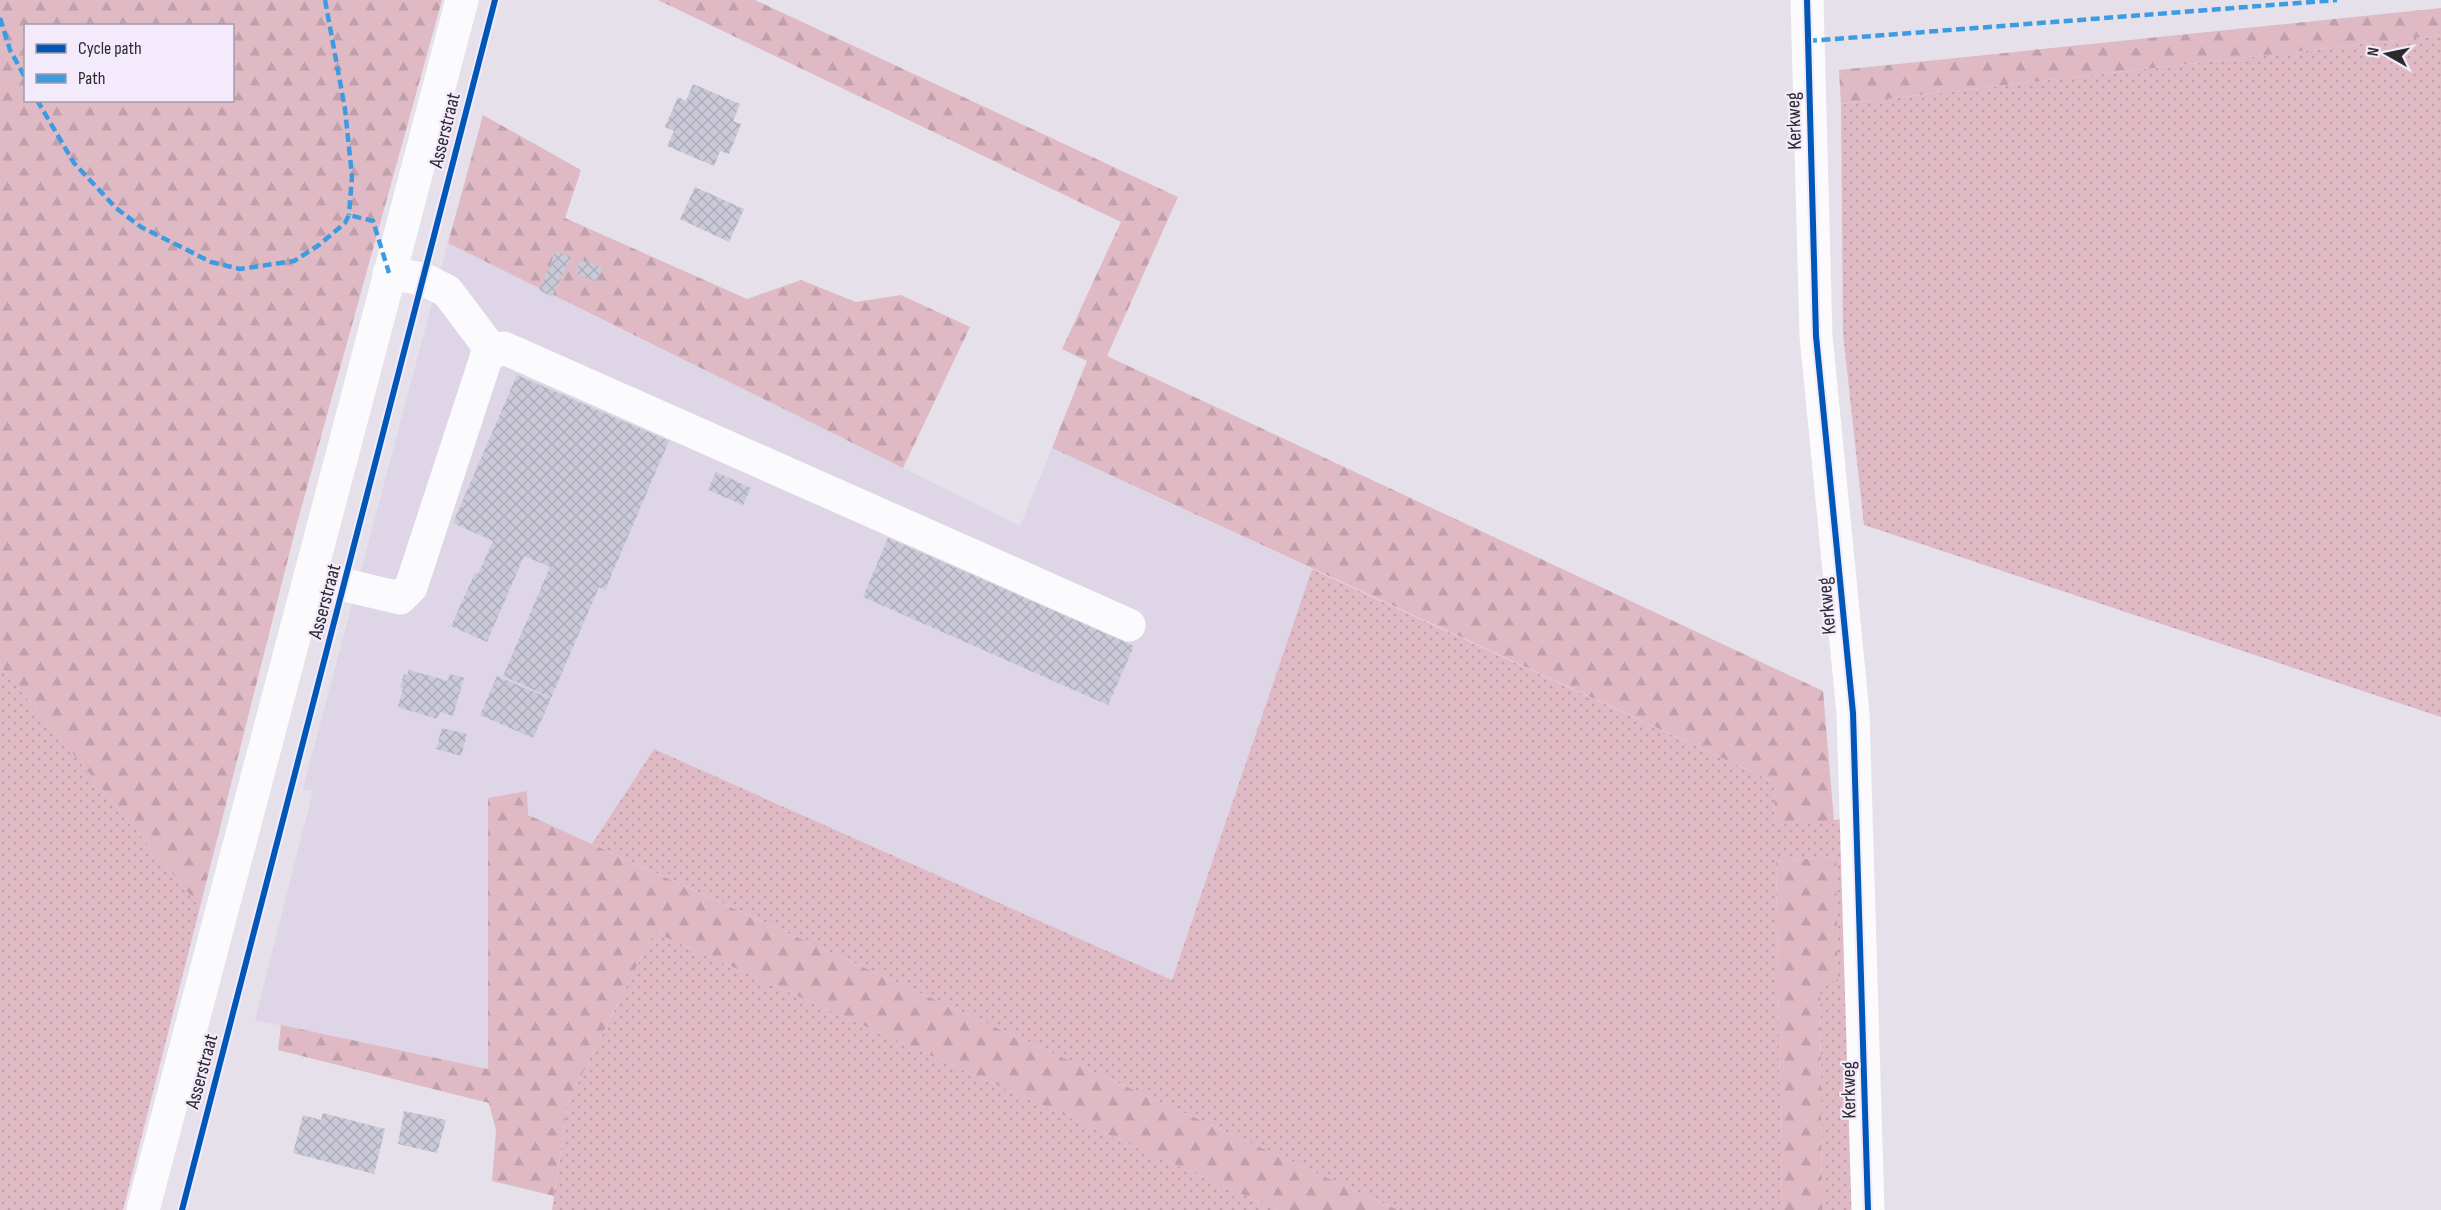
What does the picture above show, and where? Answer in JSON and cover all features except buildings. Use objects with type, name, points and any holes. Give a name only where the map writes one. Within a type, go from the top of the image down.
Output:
[{"type":"main road","name":"Asserstraat","points":[[144,1210],[462,0]]},
{"type":"main road","name":"Kerkweg","points":[[1806,0],[1816,336],[1852,713],[1868,1210]]},
{"type":"main road","points":[[389,273],[423,279],[447,291],[493,352]]},
{"type":"main road","points":[[308,584],[345,585],[400,598],[411,587],[487,355],[504,348],[1129,625]]},
{"type":"shaded area","points":[[448,243],[1020,526],[1052,448],[1312,569],[1172,981],[654,749],[592,844],[488,798],[488,1069],[255,1020],[313,791],[303,789]]},
{"type":"green space","points":[[0,0],[442,0],[296,527],[200,907],[0,666]]},
{"type":"green space","points":[[658,0],[755,0],[1178,197],[1107,356],[1823,691],[1834,821],[1775,825],[1774,782],[1052,448],[1087,361],[1062,349],[1121,222]]},
{"type":"green space","points":[[2441,8],[2441,35],[1841,104],[1839,70]]},
{"type":"green space","points":[[2441,35],[2441,717],[1864,525],[1843,334],[1841,104]]},
{"type":"green space","points":[[483,115],[581,170],[565,218],[747,299],[801,280],[856,302],[901,295],[970,327],[903,468],[448,243]]},
{"type":"green space","points":[[1312,569],[1774,782],[1775,825],[1846,819],[1857,1210],[1822,1210],[1820,983],[1838,980],[1836,857],[1776,861],[1782,1210],[1398,1210],[592,844],[654,749],[1172,980]]},
{"type":"green space","points":[[0,666],[200,907],[123,1210],[0,1210]]},
{"type":"green space","points":[[527,791],[528,815],[1398,1210],[1277,1210],[654,932],[568,1102],[554,1196],[492,1181],[496,1130],[489,1103],[278,1050],[281,1025],[488,1069],[488,798]]},
{"type":"green space","points":[[1836,857],[1838,981],[1820,983],[1822,1210],[1782,1210],[1776,861]]},
{"type":"green space","points":[[654,932],[1277,1210],[552,1210],[568,1102]]},
{"type":"marked path","points":[[325,0],[345,109],[352,176],[349,215]]},
{"type":"marked path","points":[[1808,41],[2337,0]]},
{"type":"marked path","points":[[0,18],[10,50],[24,75]]},
{"type":"marked path","points":[[38,102],[74,163],[116,208],[141,227],[211,262],[240,269],[294,261],[319,245],[345,223],[349,215],[373,221],[389,273]]},
{"type":"cycle path","points":[[182,1210],[495,0]]},
{"type":"cycle path","points":[[1807,0],[1816,336],[1853,713],[1868,1210]]}]
